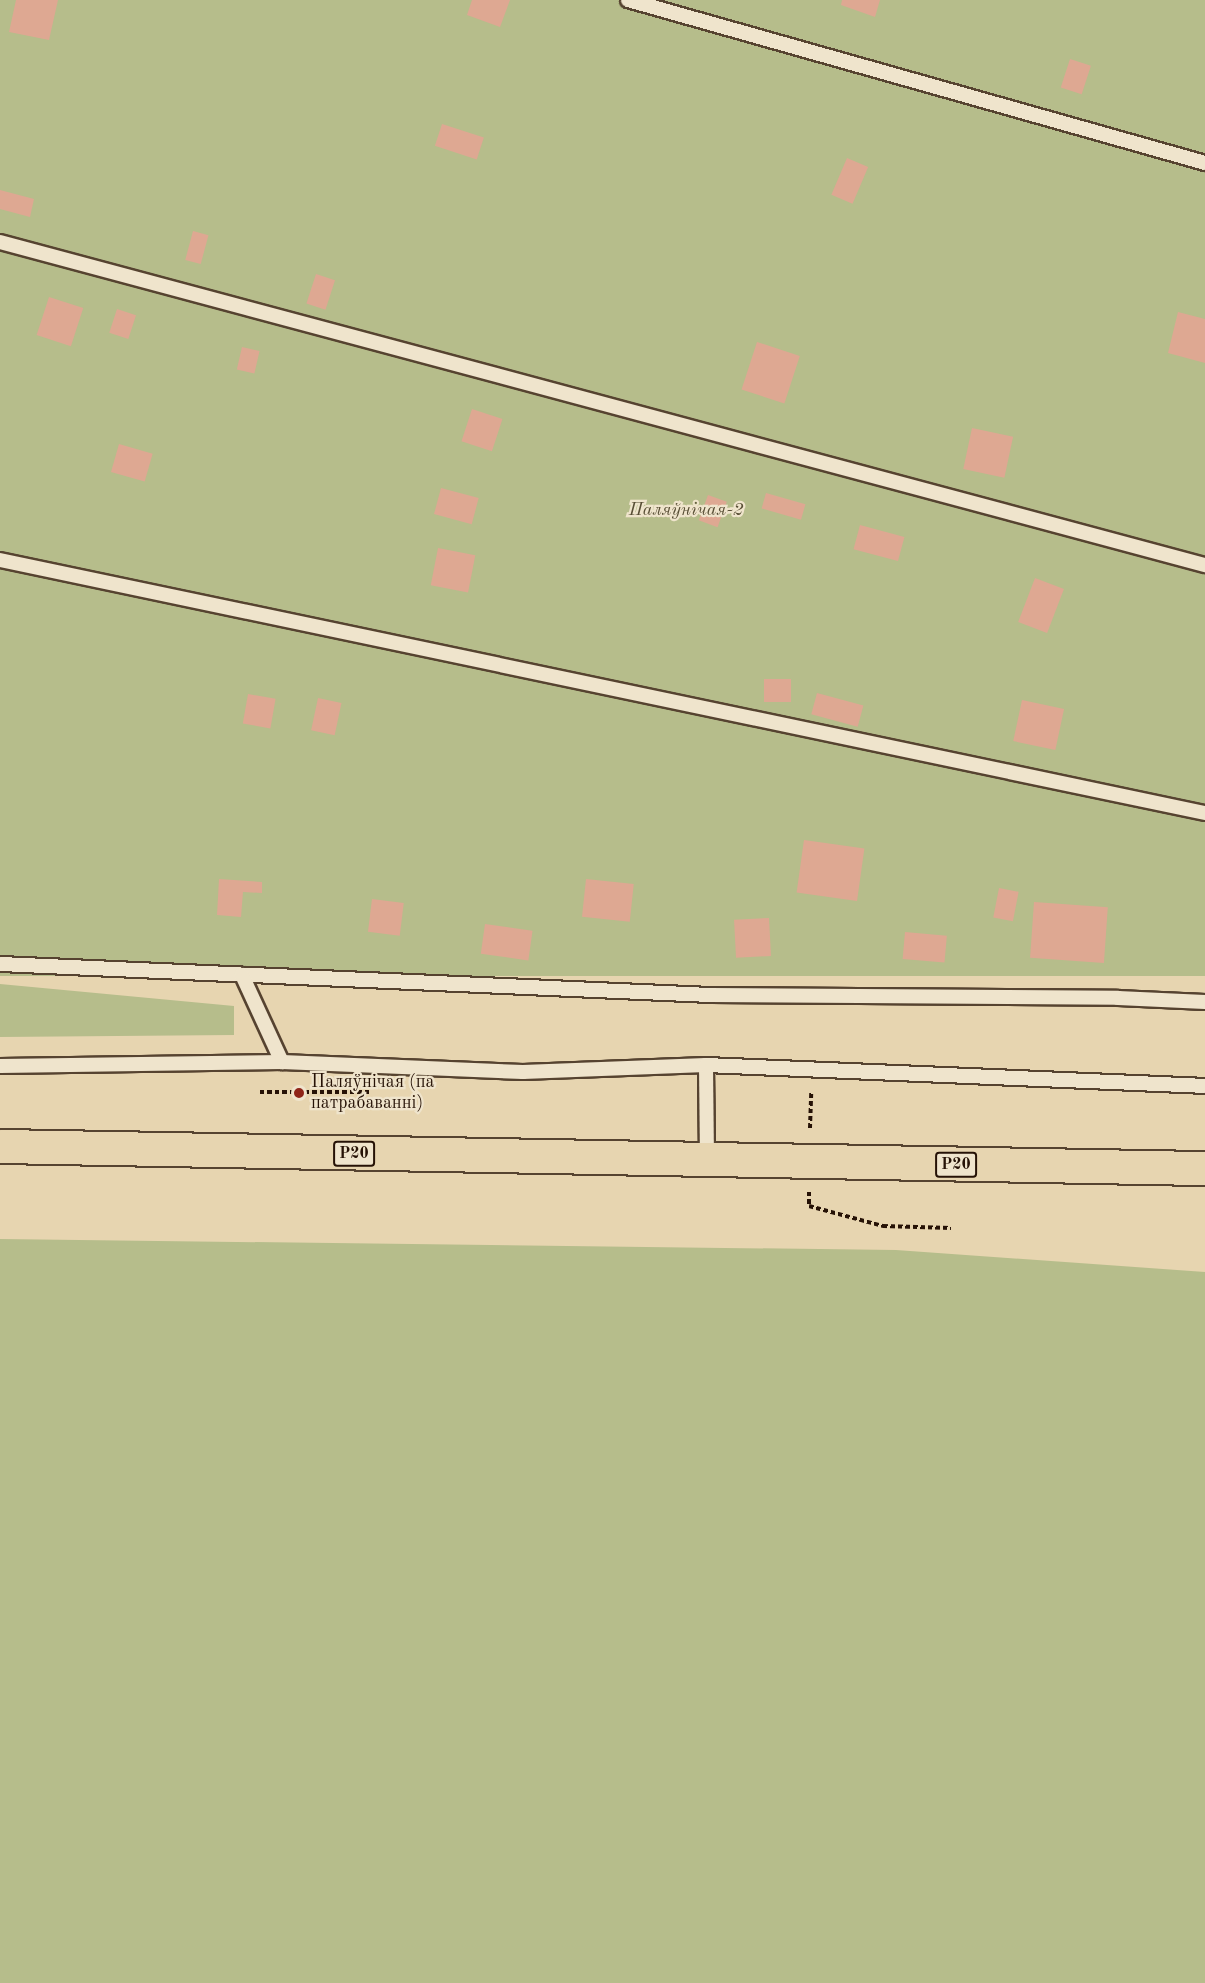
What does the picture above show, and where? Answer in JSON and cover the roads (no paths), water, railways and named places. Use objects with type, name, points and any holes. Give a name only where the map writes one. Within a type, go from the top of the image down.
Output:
[{"type":"main road","name":"Р20","points":[[0,1146],[707,1162],[1205,1168]]},
{"type":"lane","points":[[628,0],[1205,163]]},
{"type":"lane","points":[[0,242],[1205,565]]},
{"type":"lane","points":[[0,560],[1205,813]]},
{"type":"lane","points":[[0,964],[711,995],[1118,998],[1205,1002]]},
{"type":"lane","points":[[242,975],[282,1062]]},
{"type":"lane","points":[[0,1066],[282,1062],[523,1072],[706,1065],[1205,1086]]},
{"type":"lane","points":[[706,1065],[707,1162]]},
{"type":"place","name":"Паляўнічая (па патрабаванні)","points":[[299,1093]]},
{"type":"park label","name":"Паляўнічая-2","points":[[686,510]]}]
